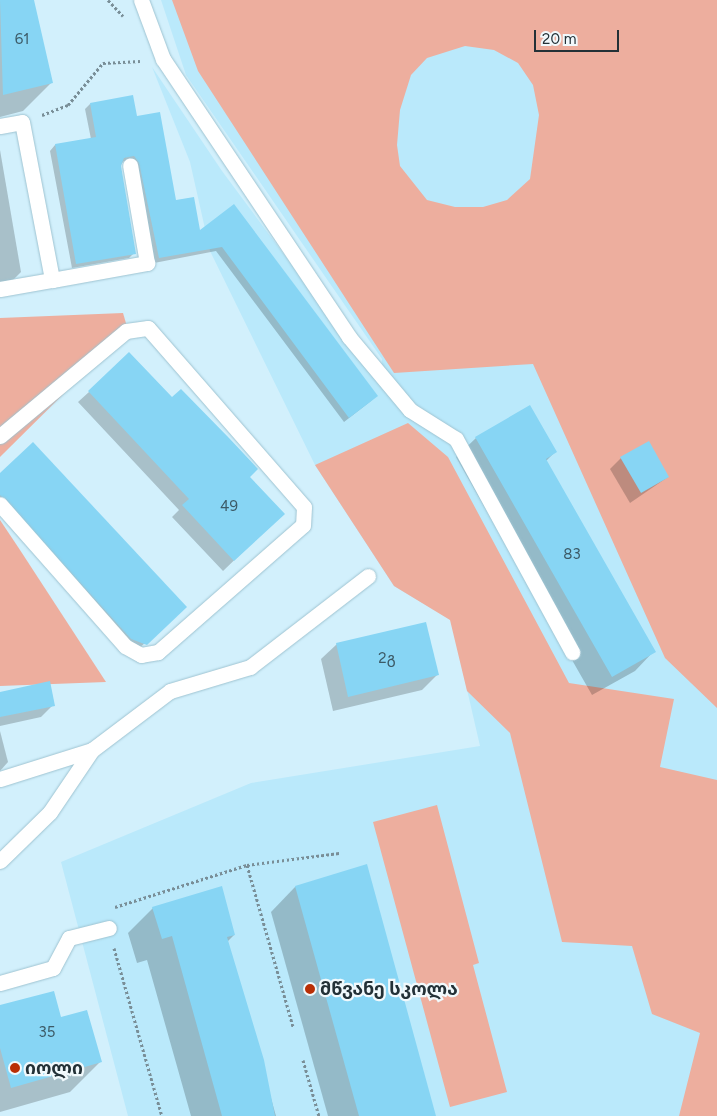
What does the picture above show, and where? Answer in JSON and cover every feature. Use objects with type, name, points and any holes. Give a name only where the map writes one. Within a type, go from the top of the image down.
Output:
[{"type":"lane","points":[[141,0],[163,59],[349,337],[410,410],[456,439],[572,652]]},
{"type":"lane","points":[[0,126],[22,122],[52,280]]},
{"type":"lane","points":[[0,289],[147,263],[130,165]]},
{"type":"lane","points":[[0,436],[126,331],[148,328],[304,507],[303,525],[158,652],[141,655],[125,646],[0,504]]},
{"type":"lane","points":[[0,862],[50,812],[92,750],[170,691],[250,667],[368,576]]},
{"type":"lane","points":[[0,779],[92,750]]},
{"type":"lane","points":[[0,983],[53,968],[69,938],[109,928]]},
{"type":"path","points":[[22,122],[68,105],[103,63],[163,59]]},
{"type":"path","points":[[162,1116],[104,910],[247,865],[339,852]]},
{"type":"path","points":[[247,865],[293,1027]]},
{"type":"path","points":[[302,1060],[319,1116]]},
{"type":"shaded area","points":[[161,0],[717,0],[717,1116],[128,1116],[61,862],[251,783],[480,746],[451,620],[394,586],[315,465],[210,251],[190,162],[152,67],[222,171],[380,384],[382,359],[186,75]]},
{"type":"shaded area","points":[[172,0],[717,0],[717,708],[665,658],[533,364],[394,373],[198,71]],"holes":[[[465,46],[494,50],[518,63],[533,85],[539,115],[530,179],[507,200],[483,207],[455,207],[427,200],[400,166],[397,145],[400,110],[411,75],[427,58]]]},
{"type":"shaded area","points":[[123,313],[128,330],[0,457],[0,318]]},
{"type":"shaded area","points":[[408,423],[448,457],[569,683],[674,699],[660,767],[717,780],[717,1116],[679,1116],[700,1033],[652,1014],[632,946],[562,942],[510,733],[467,691],[450,620],[394,586],[315,465]]},
{"type":"shaded area","points":[[0,520],[20,550],[106,682],[0,686]]},
{"type":"shaded area","points":[[437,805],[479,963],[473,965],[507,1092],[450,1107],[373,822]]},
{"type":"building","points":[[0,0],[34,0],[53,83],[3,95]]},
{"type":"building","points":[[133,95],[137,116],[160,112],[176,200],[194,197],[200,230],[234,204],[378,396],[349,418],[222,247],[159,258],[139,163],[134,156],[124,158],[121,166],[136,254],[76,264],[55,144],[96,137],[90,103]]},
{"type":"building","points":[[129,352],[172,397],[181,389],[229,438],[258,469],[250,477],[285,514],[234,561],[182,505],[189,499],[88,391]]},
{"type":"building","points":[[530,405],[557,452],[546,459],[656,652],[612,677],[475,437]]},
{"type":"building","points":[[649,441],[669,477],[641,493],[620,457]]},
{"type":"building","points":[[33,442],[187,607],[147,645],[131,639],[0,495],[0,473]]},
{"type":"building","points":[[426,622],[439,675],[348,697],[336,643]]},
{"type":"building","points":[[50,681],[55,706],[0,717],[0,692]]},
{"type":"building","points":[[367,864],[436,1116],[359,1116],[295,886]]},
{"type":"building","points":[[222,886],[235,935],[227,937],[264,1060],[275,1116],[222,1116],[172,936],[162,939],[152,907]]},
{"type":"building","points":[[54,991],[61,1017],[87,1010],[102,1062],[11,1088],[0,1048],[0,1005]]},
{"type":"place","name":"მწვანე სკოლა","points":[[310,989]]},
{"type":"place","name":"იოლი","points":[[15,1068]]}]
